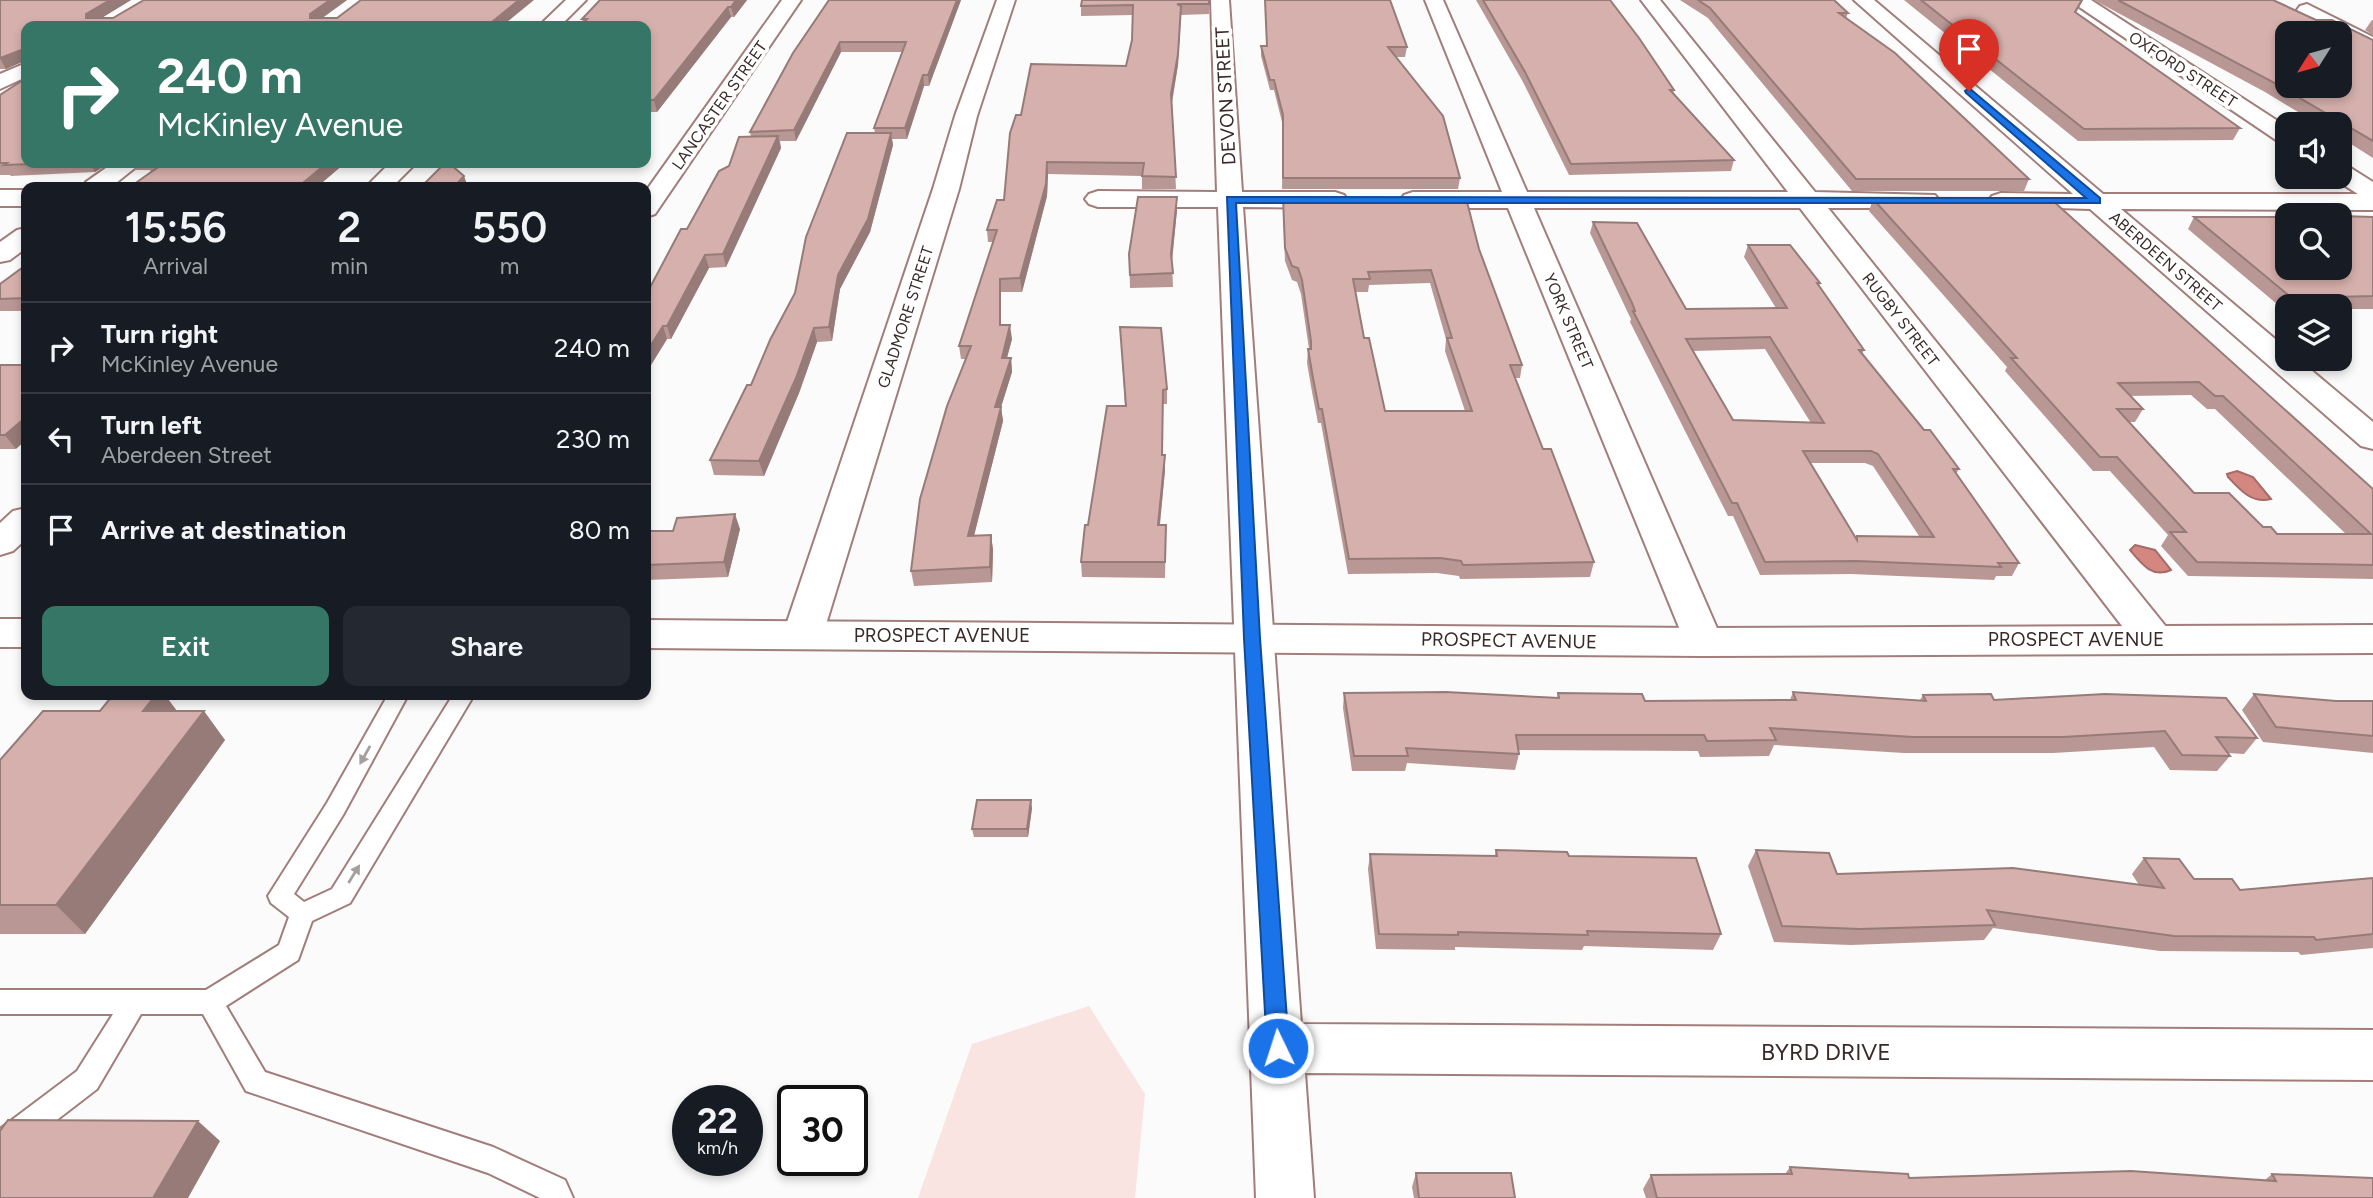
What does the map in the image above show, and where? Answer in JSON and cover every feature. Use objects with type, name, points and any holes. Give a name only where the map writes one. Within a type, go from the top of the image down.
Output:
[{"type":"street","points":[[555,21],[577,0]]},
{"type":"street","name":"LANCASTER STREET","points":[[651,202],[792,0]]},
{"type":"street","name":"GLADMORE STREET","points":[[803,634],[946,189],[966,116],[1006,0]]},
{"type":"street","name":"DEVON STREET","points":[[1220,0],[1252,638],[1285,1198]]},
{"type":"street","name":"YORK STREET","points":[[1434,0],[1703,642]]},
{"type":"street","name":"RUGBY STREET","points":[[1650,0],[2153,638]]},
{"type":"street","name":"ABERDEEN STREET","points":[[1863,0],[2373,439]]},
{"type":"street","name":"OXFORD STREET","points":[[2078,0],[2275,129]]},
{"type":"street","points":[[2307,10],[2373,45]]},
{"type":"street","points":[[0,83],[21,72]]},
{"type":"street","points":[[102,182],[122,168]]},
{"type":"street","points":[[384,182],[399,168]]},
{"type":"street","points":[[2352,180],[2373,193]]},
{"type":"street","points":[[0,198],[21,198]]},
{"type":"street","points":[[1098,199],[1354,200]]},
{"type":"street","points":[[1395,200],[1945,201]]},
{"type":"street","points":[[1972,201],[2373,202]]},
{"type":"street","points":[[0,254],[21,239]]},
{"type":"street","points":[[0,543],[21,524]]},
{"type":"street","points":[[0,633],[21,633]]},
{"type":"street","name":"PROSPECT AVENUE","points":[[651,634],[1703,642],[2373,639]]},
{"type":"street","name":"BYRD DRIVE","points":[[1278,1048],[2373,1055]]},
{"type":"lane","points":[[302,914],[280,896],[335,809],[395,700]]},
{"type":"lane","points":[[0,1002],[210,1002],[289,953],[302,914],[341,896],[461,700]]},
{"type":"lane","points":[[0,1146],[87,1080],[134,1002]]},
{"type":"lane","points":[[210,1002],[256,1082],[493,1161],[555,1190],[558,1198]]},
{"type":"shaded area","points":[[2237,471],[2253,477],[2271,499],[2258,500],[2242,491],[2227,474]]},
{"type":"shaded area","points":[[2135,545],[2155,550],[2171,570],[2158,572],[2148,568],[2130,550]]},
{"type":"shaded area","points":[[1089,1006],[1145,1094],[1135,1198],[918,1198],[972,1044]]},
{"type":"building","points":[[0,0],[110,0],[86,14],[86,18],[113,18],[144,0],[330,0],[310,14],[310,18],[337,18],[361,0],[519,0],[493,21],[21,21],[21,50],[0,58]]},
{"type":"building","points":[[600,0],[736,0],[654,100],[651,100],[651,21],[582,19]]},
{"type":"building","points":[[829,0],[957,0],[928,75],[923,75],[905,128],[874,128],[906,42],[840,42],[794,130],[750,132],[793,53]]},
{"type":"building","points":[[1082,0],[1209,0],[1209,4],[1177,4],[1181,6],[1178,54],[1171,94],[1176,177],[1142,176],[1144,163],[1047,162],[1046,184],[1020,278],[1000,279],[1000,325],[1010,325],[1002,358],[1011,358],[995,407],[1001,407],[968,536],[991,535],[990,567],[911,571],[920,499],[947,406],[971,346],[959,346],[997,230],[987,230],[997,200],[1004,200],[1010,133],[1016,115],[1021,115],[1031,64],[1126,66],[1132,40],[1133,5],[1081,6]]},
{"type":"building","points":[[1265,0],[1390,0],[1407,47],[1388,47],[1443,116],[1460,178],[1283,178],[1283,115],[1261,46],[1267,46]]},
{"type":"building","points":[[1483,0],[1610,0],[1674,90],[1670,90],[1734,160],[1571,164],[1525,72]]},
{"type":"building","points":[[1698,0],[1834,0],[1848,13],[1839,13],[1895,53],[2029,179],[1856,179],[1710,8]]},
{"type":"building","points":[[1921,0],[2082,0],[2075,12],[2240,128],[2084,129]]},
{"type":"building","points":[[2118,0],[2273,0],[2316,20],[2334,21],[2275,21],[2275,83]]},
{"type":"building","points":[[2352,30],[2373,40],[2373,141],[2352,129],[2352,112],[2324,112],[2300,98],[2352,98]]},
{"type":"building","points":[[21,81],[21,164],[0,163],[0,95]]},
{"type":"building","points":[[847,133],[891,133],[868,219],[838,275],[829,327],[814,328],[796,378],[759,461],[710,460],[747,385],[751,385],[770,340],[795,293],[806,237]]},
{"type":"building","points":[[778,136],[723,254],[705,255],[667,326],[663,326],[651,345],[651,286],[681,229],[687,229],[719,171],[729,166],[739,137]]},
{"type":"building","points":[[157,168],[321,168],[304,182],[137,182]]},
{"type":"building","points":[[440,168],[455,168],[464,176],[459,182],[426,182]]},
{"type":"building","points":[[1138,197],[1177,197],[1171,254],[1173,273],[1130,275],[1129,254]]},
{"type":"building","points":[[1283,197],[1466,198],[1479,249],[1522,365],[1510,365],[1543,449],[1551,449],[1594,562],[1463,565],[1461,561],[1440,558],[1349,559],[1322,409],[1319,409],[1308,349],[1311,349],[1311,341],[1302,280],[1298,268],[1292,266],[1285,248]],"holes":[[[1431,270],[1452,338],[1447,338],[1472,411],[1385,411],[1369,338],[1364,338],[1353,279],[1370,279],[1368,272]]]},
{"type":"building","points":[[1873,199],[2052,200],[2373,489],[2373,565],[2197,562],[2170,532],[2186,532],[2117,457],[2100,457],[2011,358],[2017,358]],"holes":[[[2199,382],[2215,396],[2223,396],[2371,534],[2277,534],[2271,527],[2263,527],[2229,493],[2194,493],[2117,409],[2143,409],[2118,383]]]},
{"type":"building","points":[[2352,216],[2373,217],[2373,296],[2287,294],[2194,217],[2275,217],[2275,280],[2352,280]]},
{"type":"building","points":[[1593,222],[1637,223],[1686,309],[1787,308],[1748,245],[1790,245],[1820,283],[1817,283],[1864,350],[1859,350],[1924,430],[1930,430],[1959,469],[1953,469],[2019,563],[1998,563],[2001,567],[1857,561],[1765,562],[1737,503],[1732,503],[1633,311],[1632,303]],"holes":[[[1770,337],[1824,423],[1733,420],[1686,339]],[[1803,451],[1871,451],[1878,454],[1934,537],[1857,536],[1857,540]]]},
{"type":"building","points":[[21,269],[21,298],[0,299],[0,284]]},
{"type":"building","points":[[1120,327],[1161,328],[1167,389],[1163,390],[1162,455],[1165,455],[1158,525],[1166,525],[1165,562],[1081,562],[1085,525],[1088,525],[1107,406],[1126,406]]},
{"type":"building","points":[[0,365],[21,365],[21,421],[5,435],[0,435]]},
{"type":"building","points":[[735,514],[724,562],[651,565],[651,531],[673,531],[677,518]]},
{"type":"building","points":[[1446,692],[1559,698],[1558,693],[1642,694],[1645,701],[1796,700],[1793,692],[1926,701],[1923,695],[1991,694],[1994,700],[2105,694],[2226,698],[2257,738],[2216,737],[2230,756],[2182,755],[2165,731],[2063,737],[1913,737],[1770,728],[1776,740],[1707,741],[1704,735],[1516,735],[1519,754],[1406,748],[1408,756],[1354,756],[1344,693]]},
{"type":"building","points":[[2254,694],[2336,701],[2373,701],[2373,736],[2276,727]]},
{"type":"building","points":[[109,700],[152,700],[143,711],[204,711],[56,905],[0,905],[0,760],[43,711],[100,711]]},
{"type":"building","points":[[977,800],[1031,800],[1027,829],[972,829]]},
{"type":"building","points":[[1496,850],[1567,852],[1569,856],[1696,858],[1721,934],[1587,931],[1588,935],[1458,932],[1458,935],[1379,934],[1370,854],[1497,856]]},
{"type":"building","points":[[1756,850],[1829,853],[1837,874],[2013,868],[2164,888],[2144,858],[2179,859],[2194,879],[2232,879],[2240,890],[2373,878],[2373,934],[2316,940],[2314,937],[2174,936],[1987,910],[1995,925],[1860,929],[1782,926]]},
{"type":"building","points":[[8,1120],[198,1121],[153,1198],[0,1198],[0,1131]]},
{"type":"building","points":[[1790,1167],[1908,1174],[1909,1178],[2131,1171],[2276,1181],[2272,1174],[2373,1178],[2373,1198],[1657,1198],[1651,1175],[1792,1174]]},
{"type":"building","points":[[1416,1173],[1511,1173],[1515,1198],[1419,1198]]},
{"type":"route","points":[[1278,1048],[1252,638],[1230,200],[2096,201],[1969,91]]}]
